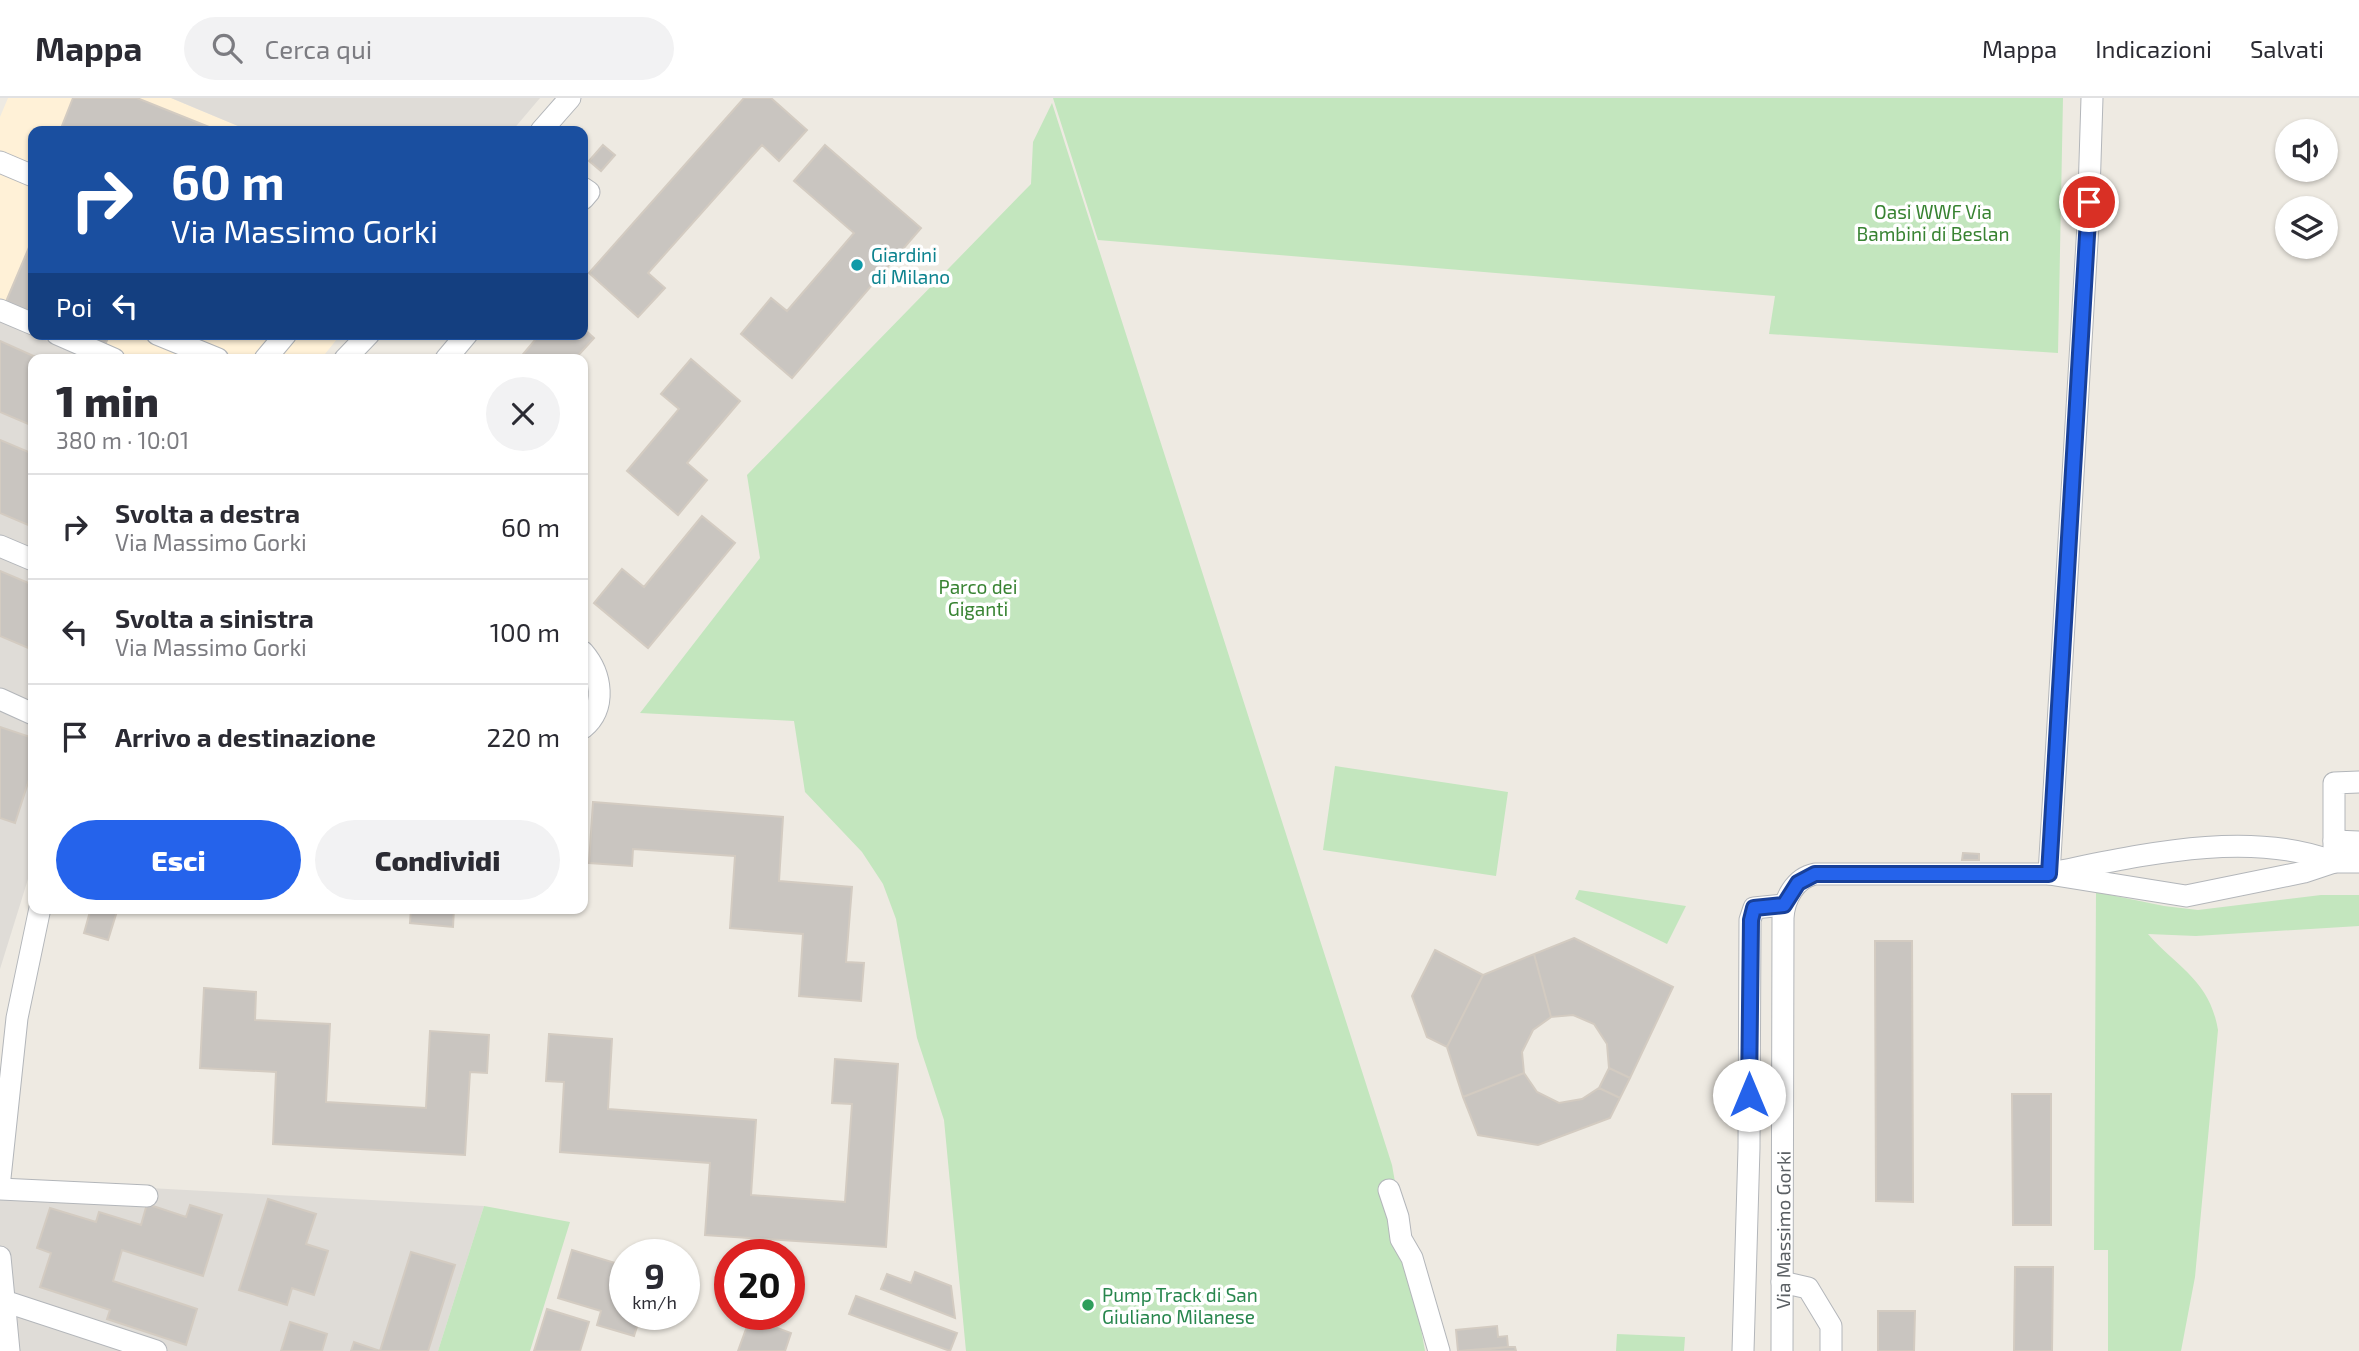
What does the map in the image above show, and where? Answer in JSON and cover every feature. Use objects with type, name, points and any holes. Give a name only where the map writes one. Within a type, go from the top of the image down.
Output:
[{"type":"street","points":[[545,126],[570,98]]},
{"type":"street","points":[[2049,874],[2088,225],[2092,98]]},
{"type":"street","points":[[0,162],[28,174]]},
{"type":"street","points":[[0,310],[28,322]]},
{"type":"street","points":[[71,340],[103,354]]},
{"type":"street","points":[[174,340],[206,351]]},
{"type":"street","points":[[269,354],[281,340]]},
{"type":"street","points":[[350,354],[363,340]]},
{"type":"street","points":[[450,354],[462,340]]},
{"type":"street","points":[[0,546],[28,558]]},
{"type":"street","points":[[588,661],[598,678],[600,694],[596,710],[588,721]]},
{"type":"street","points":[[0,699],[28,712]]},
{"type":"street","points":[[2334,851],[2334,783],[2359,782]]},
{"type":"street","points":[[1743,1351],[1749,1148],[1751,920],[1754,908],[1784,905],[1798,883],[1815,874],[2049,874],[2186,896],[2304,872],[2334,851],[2359,842]]},
{"type":"street","points":[[2049,874],[2188,846],[2334,851],[2359,862]]},
{"type":"street","name":"Via Massimo Gorki","points":[[1782,1351],[1784,905]]},
{"type":"street","points":[[0,1178],[5,1065],[39,914]]},
{"type":"street","points":[[0,1189],[147,1196]]},
{"type":"street","points":[[1389,1190],[1398,1217],[1401,1239],[1412,1258],[1439,1351]]},
{"type":"street","points":[[0,1257],[3,1326],[9,1351]]},
{"type":"street","points":[[1782,1282],[1808,1288],[1831,1326],[1831,1351]]},
{"type":"street","points":[[4,1301],[156,1351]]},
{"type":"shaded area","points":[[8,98],[171,98],[238,126],[28,126],[28,332],[0,320],[0,117]]},
{"type":"shaded area","points":[[171,98],[540,98],[516,126],[238,126]]},
{"type":"shaded area","points":[[0,320],[28,332],[28,340],[46,340],[78,354],[28,354],[28,879],[0,969]]},
{"type":"shaded area","points":[[46,340],[336,340],[325,354],[78,354]]},
{"type":"shaded area","points":[[0,1180],[484,1206],[438,1351],[0,1351]]},
{"type":"green space","name":"Oasi WWF Via Bambini di Beslan","points":[[1053,98],[2063,98],[2058,353],[1769,334],[1775,296],[1098,240]]},
{"type":"green space","name":"Parco dei Giganti","points":[[1052,103],[1392,1165],[1425,1351],[966,1351],[944,1120],[917,1038],[896,919],[883,884],[862,852],[805,792],[794,721],[640,713],[760,558],[747,475],[1031,184],[1033,142]]},
{"type":"green space","points":[[1335,766],[1508,792],[1496,876],[1323,850]]},
{"type":"green space","points":[[1579,890],[1686,906],[1667,944],[1575,899]]},
{"type":"green space","points":[[2096,892],[2198,910],[2321,895],[2359,895],[2359,926],[2196,936],[2148,934],[2200,987],[2214,1013],[2218,1030],[2195,1277],[2181,1351],[2108,1351],[2108,1250],[2094,1250]]},
{"type":"green space","points":[[484,1206],[570,1222],[530,1351],[438,1351]]},
{"type":"green space","points":[[1617,1334],[1685,1337],[1684,1351],[1616,1351]]},
{"type":"building","points":[[73,98],[137,98],[207,126],[62,126]]},
{"type":"building","points":[[744,98],[771,98],[807,130],[779,161],[762,145],[648,273],[665,288],[638,317],[589,273]]},
{"type":"building","points":[[603,145],[615,155],[601,171],[589,161]]},
{"type":"building","name":"Giardini di Milano","points":[[825,145],[921,228],[792,378],[741,334],[771,298],[787,311],[854,233],[794,181]]},
{"type":"building","points":[[28,250],[28,315],[5,304]]},
{"type":"building","points":[[588,333],[594,338],[580,354],[523,354],[535,340],[588,340]]},
{"type":"building","points":[[88,340],[107,340],[104,347]]},
{"type":"building","points":[[0,341],[29,354],[28,424],[0,412]]},
{"type":"building","points":[[691,359],[740,401],[687,463],[707,480],[678,515],[627,471],[679,409],[661,394]]},
{"type":"building","points":[[0,440],[28,452],[28,525],[0,513]]},
{"type":"building","points":[[702,516],[735,543],[648,648],[594,603],[622,569],[644,587]]},
{"type":"building","points":[[0,571],[28,583],[28,648],[0,636]]},
{"type":"building","points":[[0,727],[28,736],[28,783],[15,823],[0,818]]},
{"type":"building","points":[[593,802],[783,817],[779,881],[852,887],[846,962],[864,963],[861,1001],[799,996],[803,934],[730,928],[735,856],[633,849],[632,866],[589,863]]},
{"type":"building","points":[[1963,853],[1979,854],[1979,860],[1962,860]]},
{"type":"building","points":[[89,914],[116,914],[108,940],[84,933]]},
{"type":"building","points":[[411,914],[454,914],[453,927],[410,923]]},
{"type":"building","points":[[1574,938],[1673,987],[1630,1078],[1609,1068],[1607,1044],[1594,1024],[1573,1015],[1551,1017],[1534,954]]},
{"type":"building","points":[[1875,941],[1912,941],[1913,1202],[1876,1201]]},
{"type":"building","points":[[1435,950],[1483,975],[1447,1047],[1427,1037],[1412,996]]},
{"type":"building","points":[[1534,954],[1551,1017],[1533,1030],[1522,1052],[1524,1073],[1463,1097],[1447,1047],[1483,975]]},
{"type":"building","points":[[204,988],[256,992],[255,1020],[330,1024],[326,1102],[426,1108],[430,1031],[489,1035],[487,1073],[470,1072],[465,1155],[273,1144],[276,1072],[200,1068]]},
{"type":"building","points":[[549,1034],[612,1039],[608,1109],[756,1120],[751,1195],[845,1202],[852,1104],[832,1103],[835,1059],[898,1064],[886,1247],[805,1242],[805,1239],[705,1235],[710,1163],[560,1152],[564,1082],[546,1081]]},
{"type":"building","points":[[1609,1068],[1630,1078],[1620,1098],[1599,1088]]},
{"type":"building","points":[[1524,1073],[1537,1092],[1559,1103],[1582,1099],[1599,1088],[1620,1098],[1610,1118],[1538,1145],[1478,1135],[1463,1097]]},
{"type":"building","points":[[2012,1094],[2051,1094],[2051,1225],[2013,1225]]},
{"type":"building","points":[[268,1199],[316,1214],[306,1244],[328,1251],[314,1295],[292,1288],[287,1305],[239,1290]]},
{"type":"building","points":[[147,1204],[186,1217],[190,1205],[222,1215],[203,1276],[122,1250],[113,1281],[197,1309],[186,1345],[107,1319],[110,1310],[40,1287],[51,1253],[37,1248],[50,1208],[96,1222],[99,1212],[141,1225]]},
{"type":"building","points":[[572,1250],[609,1261],[609,1329],[597,1325],[601,1311],[558,1298]]},
{"type":"building","points":[[411,1252],[455,1265],[428,1351],[380,1351]]},
{"type":"building","points":[[2015,1267],[2053,1267],[2052,1351],[2014,1351]]},
{"type":"building","points":[[915,1272],[951,1286],[955,1318],[881,1289],[887,1274],[911,1283]]},
{"type":"building","points":[[856,1296],[957,1333],[950,1351],[849,1314]]},
{"type":"building","points":[[547,1309],[589,1322],[580,1351],[534,1351]]},
{"type":"building","points":[[1878,1311],[1915,1311],[1914,1351],[1878,1351]]},
{"type":"building","points":[[290,1322],[327,1334],[322,1351],[281,1351]]},
{"type":"building","points":[[1497,1326],[1498,1337],[1507,1336],[1508,1347],[1458,1351],[1456,1330]]},
{"type":"building","points":[[614,1330],[636,1330],[634,1336]]},
{"type":"building","points":[[746,1330],[783,1330],[791,1333],[785,1351],[738,1351]]},
{"type":"building","points":[[354,1342],[380,1351],[351,1351]]},
{"type":"building","points":[[1515,1347],[1516,1351],[1473,1351]]},
{"type":"place","name":"Giardini di Milano","points":[[857,265]]},
{"type":"place","name":"Pump Track di San Giuliano Milanese","points":[[1088,1305]]},
{"type":"route","points":[[1749,1095],[1751,920],[1754,908],[1784,905],[1798,883],[1815,874],[2049,874],[2089,202]]}]
